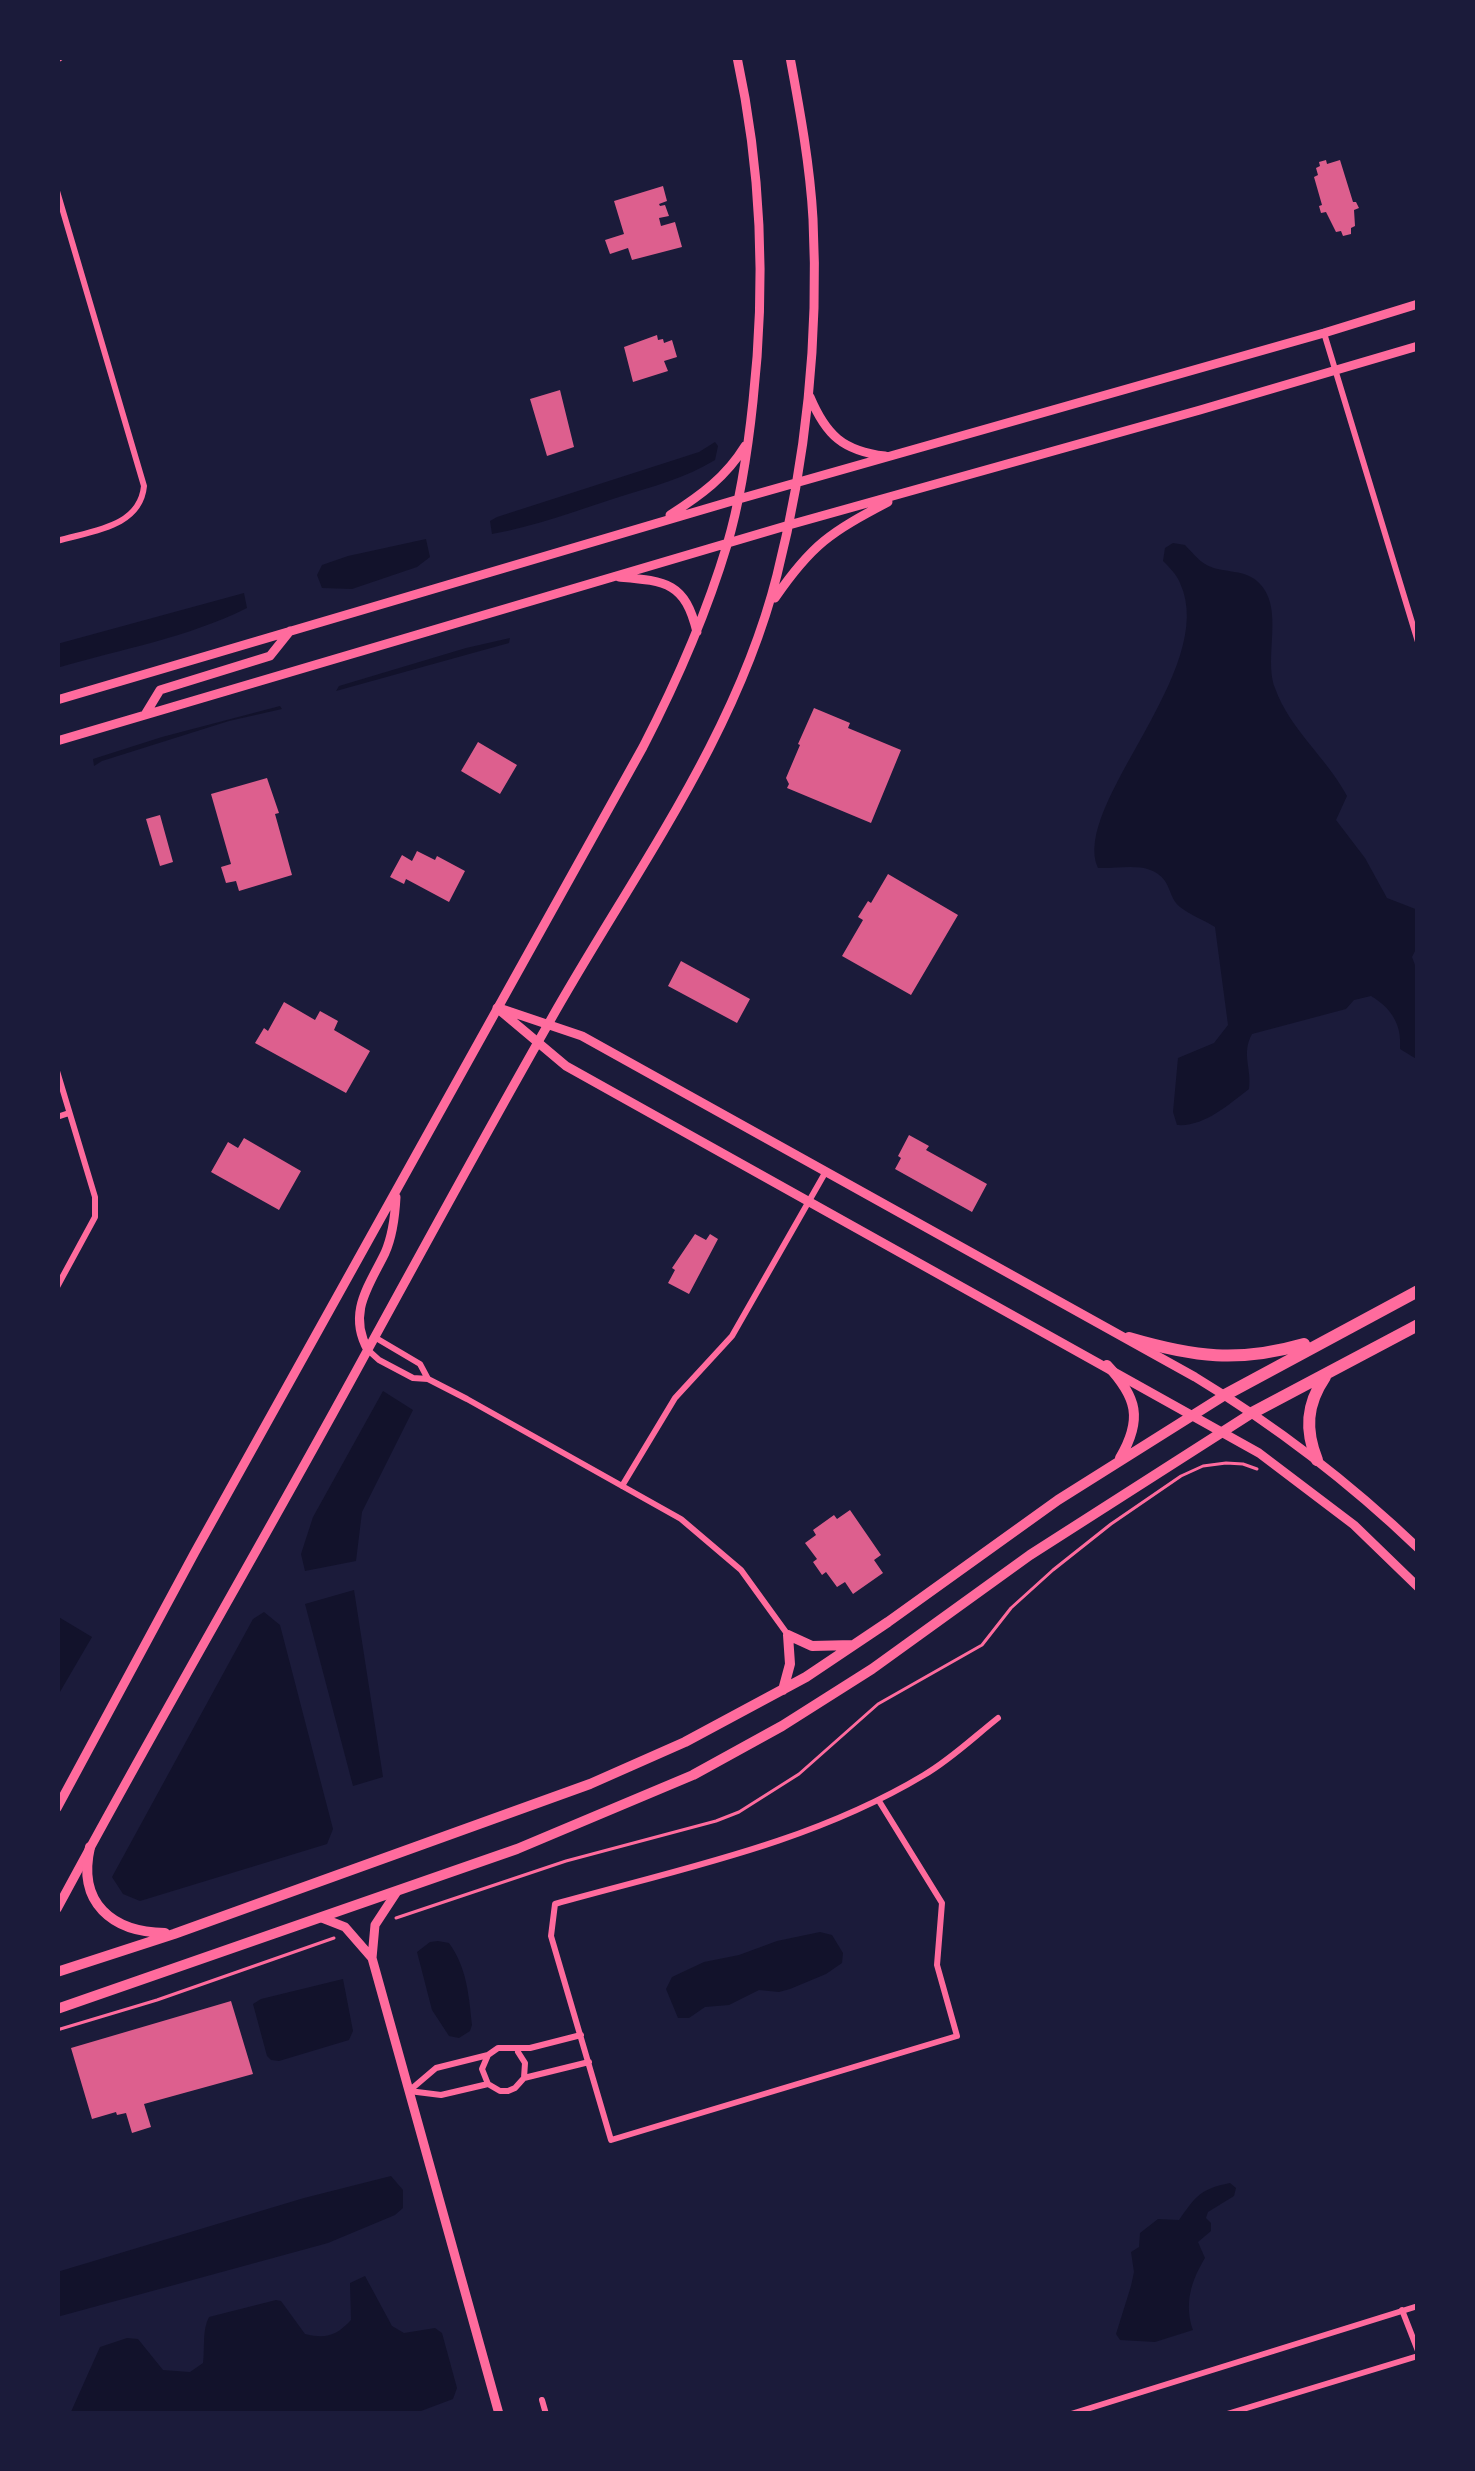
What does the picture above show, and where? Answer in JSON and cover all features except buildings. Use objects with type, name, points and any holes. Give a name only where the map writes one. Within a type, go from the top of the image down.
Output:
[{"type":"highway","points":[[1225,1395],[1418,1291]]},
{"type":"highway","points":[[1252,1413],[1418,1324]]},
{"type":"highway","points":[[1129,1338],[1186,1354],[1237,1356],[1279,1351],[1328,1337]]},
{"type":"highway","points":[[1317,1460],[1309,1413],[1328,1372]]},
{"type":"main road","points":[[57,1808],[205,1533],[644,747],[697,632],[739,499],[760,340],[758,177],[736,57]]},
{"type":"main road","points":[[57,1909],[548,1024],[699,769],[739,684],[768,607],[788,525],[808,392],[813,219],[790,57]]},
{"type":"main road","points":[[57,700],[1418,304]]},
{"type":"main road","points":[[57,741],[788,525],[1418,346]]},
{"type":"main road","points":[[808,392],[835,438],[861,452],[891,456]]},
{"type":"main road","points":[[659,522],[714,485],[748,441]]},
{"type":"main road","points":[[768,607],[822,540],[905,493]]},
{"type":"main road","points":[[613,576],[665,583],[680,592],[697,632]]},
{"type":"main road","points":[[145,715],[160,690],[271,656],[290,632]]},
{"type":"main road","points":[[497,1008],[582,1036],[1129,1338],[1225,1395],[1317,1460],[1418,1548]]},
{"type":"main road","points":[[497,1008],[566,1066],[1259,1453],[1354,1525],[1418,1587]]},
{"type":"main road","points":[[368,1350],[360,1331],[360,1306],[389,1242],[397,1192]]},
{"type":"main road","points":[[1107,1365],[1129,1392],[1133,1405],[1133,1431],[1119,1460]]},
{"type":"main road","points":[[57,1972],[590,1784],[685,1742],[783,1690],[856,1644],[1058,1500],[1225,1395]]},
{"type":"main road","points":[[57,2009],[517,1849],[693,1775],[872,1670],[1030,1555],[1252,1413]]},
{"type":"main road","points":[[788,1635],[820,1647],[856,1644]]},
{"type":"main road","points":[[783,1690],[790,1664],[788,1635]]},
{"type":"main road","points":[[90,1847],[88,1880],[104,1913],[132,1929],[174,1934]]},
{"type":"main road","points":[[396,1893],[375,1925],[372,1958],[500,2414]]},
{"type":"main road","points":[[322,1918],[345,1927],[372,1958]]},
{"type":"street","points":[[57,191],[144,486],[141,504],[127,519],[57,541]]},
{"type":"street","points":[[1324,333],[1418,642]]},
{"type":"street","points":[[57,1071],[95,1197],[95,1217],[57,1286]]},
{"type":"street","points":[[57,1117],[69,1113]]},
{"type":"street","points":[[622,1486],[675,1398],[731,1336],[826,1170]]},
{"type":"street","points":[[375,1337],[420,1364],[428,1379]]},
{"type":"street","points":[[368,1350],[681,1519],[725,1554],[788,1635]]},
{"type":"street","points":[[879,1801],[942,1903],[937,1964],[957,2036],[611,2140],[551,1936],[555,1904],[809,1832],[930,1772],[998,1718]]},
{"type":"street","points":[[409,2091],[436,2068],[498,2048],[514,2050],[580,2035]]},
{"type":"street","points":[[488,2055],[482,2069],[488,2084],[508,2091],[524,2078],[525,2063],[514,2050]]},
{"type":"street","points":[[524,2078],[589,2062]]},
{"type":"street","points":[[409,2091],[441,2095],[488,2084]]},
{"type":"street","points":[[1071,2414],[1418,2306]]},
{"type":"street","points":[[1227,2414],[1418,2353],[1402,2310]]},
{"type":"street","points":[[542,2400],[546,2414]]},
{"type":"path","points":[[382,1922],[566,1861],[739,1812],[799,1774],[878,1704],[982,1646],[1011,1608],[1052,1570],[1181,1476],[1226,1462],[1260,1469]]},
{"type":"path","points":[[57,2030],[345,1934]]},
{"type":"shaded area","points":[[715,442],[715,460],[680,477],[492,534],[490,521],[497,517],[699,452]]},
{"type":"shaded area","points":[[426,539],[430,557],[417,567],[352,589],[322,588],[317,575],[322,565]]},
{"type":"shaded area","points":[[1173,543],[1185,545],[1211,567],[1251,577],[1266,591],[1275,688],[1290,717],[1347,796],[1336,820],[1387,898],[1418,910],[1418,945],[1412,957],[1418,973],[1418,1060],[1400,1049],[1397,1024],[1384,1006],[1371,996],[1354,1000],[1346,1009],[1252,1034],[1247,1048],[1249,1089],[1206,1119],[1187,1125],[1177,1125],[1173,1112],[1178,1058],[1214,1043],[1228,1025],[1215,927],[1180,907],[1159,874],[1134,867],[1098,868],[1095,841],[1105,809],[1180,655],[1187,617],[1180,583],[1163,561],[1165,548]]},
{"type":"shaded area","points":[[244,593],[247,608],[224,618],[57,668],[57,644]]},
{"type":"shaded area","points":[[510,638],[509,643],[336,691],[339,686]]},
{"type":"shaded area","points":[[280,706],[282,709],[229,721],[94,766],[93,759]]},
{"type":"shaded area","points":[[383,1391],[413,1410],[362,1512],[356,1561],[305,1571],[301,1554],[313,1517]]},
{"type":"shaded area","points":[[354,1590],[383,1777],[353,1786],[305,1604]]},
{"type":"shaded area","points":[[264,1612],[280,1625],[333,1829],[327,1844],[140,1901],[123,1894],[112,1877],[253,1619]]},
{"type":"shaded area","points":[[57,1616],[92,1637],[57,1697]]},
{"type":"shaded area","points":[[820,1932],[832,1935],[843,1953],[842,1963],[826,1974],[790,1989],[759,1990],[729,2005],[705,2007],[689,2018],[678,2018],[666,1989],[672,1977],[704,1962]]},
{"type":"shaded area","points":[[438,1941],[449,1943],[466,1982],[472,2025],[459,2038],[449,2036],[432,2010],[417,1952]]},
{"type":"shaded area","points":[[343,1979],[353,2031],[349,2040],[271,2060],[253,2004]]},
{"type":"shaded area","points":[[391,2176],[403,2190],[403,2208],[395,2215],[328,2243],[57,2317],[57,2272]]},
{"type":"shaded area","points":[[1230,2183],[1236,2188],[1234,2196],[1208,2212],[1211,2231],[1198,2242],[1205,2258],[1190,2293],[1193,2330],[1155,2342],[1120,2340],[1116,2334],[1134,2272],[1131,2252],[1139,2247],[1140,2233],[1158,2219],[1179,2220],[1200,2195]]},
{"type":"shaded area","points":[[365,2276],[392,2326],[404,2333],[435,2328],[442,2333],[457,2388],[453,2399],[413,2414],[70,2414],[100,2347],[138,2339],[163,2370],[190,2372],[203,2363],[209,2317],[276,2300],[305,2334],[330,2335],[351,2320],[350,2283]]}]
